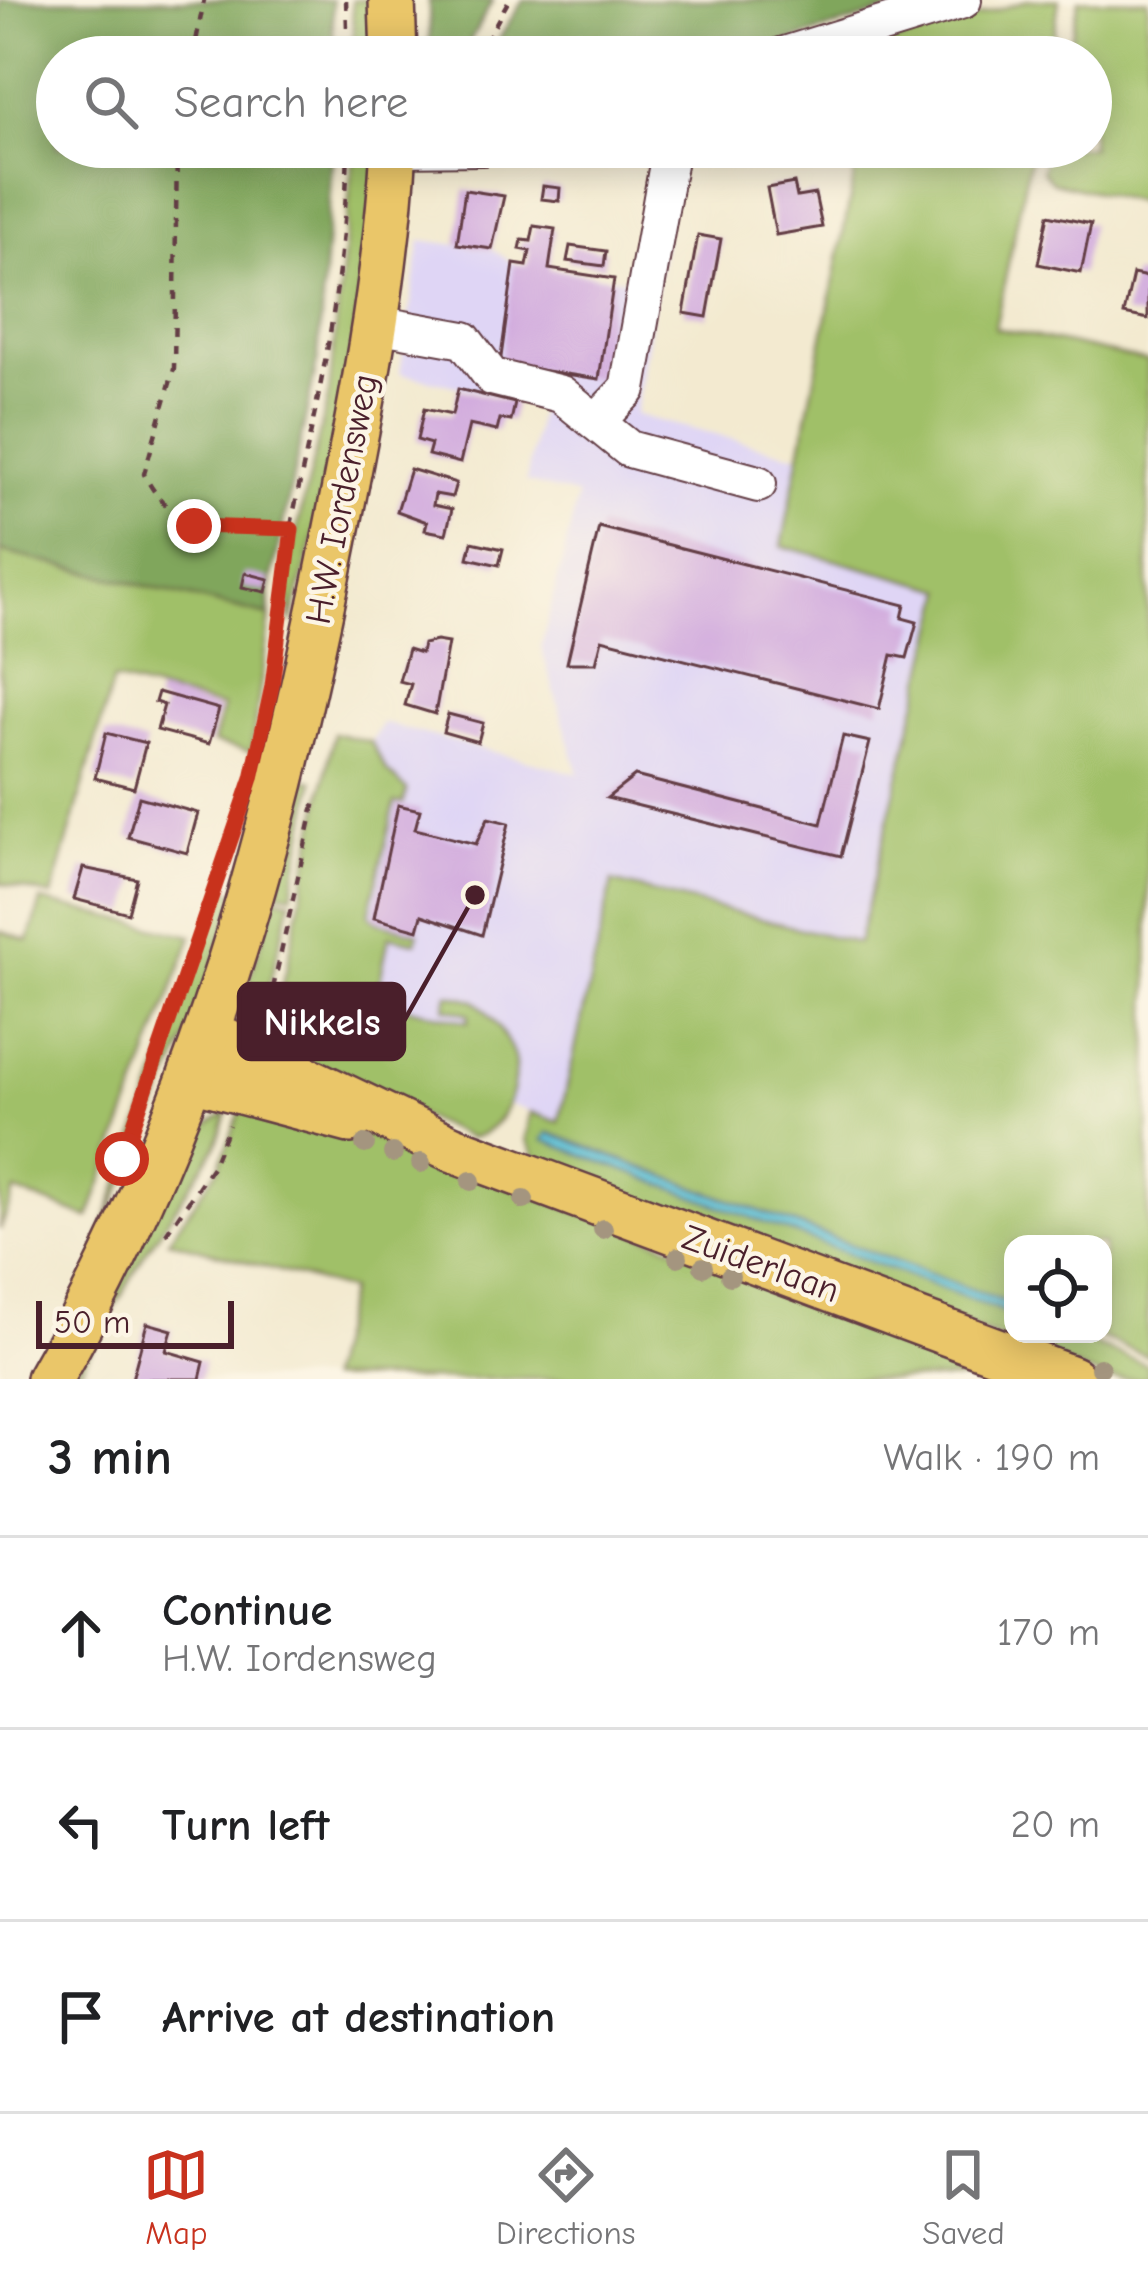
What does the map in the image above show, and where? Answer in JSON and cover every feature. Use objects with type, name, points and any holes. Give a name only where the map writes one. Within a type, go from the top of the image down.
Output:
[{"type":"main road","points":[[392,0],[393,36]]},
{"type":"main road","name":"H.W. Iordensweg","points":[[49,1379],[130,1226],[192,1078],[273,826],[376,324],[392,168]]},
{"type":"main road","name":"Zuiderlaan","points":[[209,1034],[451,1148],[1072,1379]]},
{"type":"main road","name":"Zuiderlaan","points":[[192,1078],[451,1148]]},
{"type":"street","points":[[846,36],[963,0]]},
{"type":"street","points":[[596,422],[628,389],[666,168]]},
{"type":"street","points":[[376,324],[464,340],[492,377],[561,394],[629,449],[758,484]]},
{"type":"path","points":[[197,36],[204,0]]},
{"type":"path","points":[[346,0],[347,36]]},
{"type":"path","points":[[489,36],[509,0]]},
{"type":"path","points":[[177,168],[174,369],[144,474],[160,505],[194,526],[292,529]]},
{"type":"path","name":"H.W. Iordensweg","points":[[275,652],[292,529],[324,370],[342,245],[347,168]]},
{"type":"shaded area","points":[[676,168],[635,415],[800,456],[782,546],[946,589],[858,944],[612,883],[559,1123],[414,1068],[320,1023],[371,742],[382,723],[579,774],[541,647],[578,496],[526,482],[540,406],[400,373],[421,240],[493,250],[513,263],[637,281]]},
{"type":"green space","points":[[0,0],[332,0],[333,36],[36,36],[36,168],[332,168],[318,358],[269,592],[270,616],[0,551]]},
{"type":"green space","points":[[352,0],[378,0],[379,36],[353,36]]},
{"type":"green space","points":[[429,0],[493,0],[473,36],[430,36]]},
{"type":"green space","points":[[523,0],[921,0],[806,36],[501,36]]},
{"type":"green space","points":[[1029,0],[1059,0],[1054,36],[912,36]]},
{"type":"green space","points":[[1079,0],[1148,0],[1148,204],[1052,182],[1042,171],[1112,168],[1112,36],[1071,36]]},
{"type":"green space","points":[[352,168],[378,168],[342,431],[291,623],[287,571],[329,393]]},
{"type":"green space","points":[[856,168],[1028,168],[995,328],[1148,361],[1148,1356],[1112,1342],[1112,1235],[1004,1235],[1004,1302],[549,1133],[1004,1311],[1004,1340],[539,1163],[526,1139],[530,1112],[559,1122],[612,882],[858,943],[945,590],[782,546]]},
{"type":"green space","points":[[0,551],[270,616],[251,752],[213,743],[223,707],[113,680],[52,896],[0,883]]},
{"type":"green space","points":[[334,733],[371,742],[387,771],[407,790],[403,803],[395,803],[369,914],[377,922],[418,933],[416,942],[389,936],[376,1000],[468,1022],[469,1014],[445,1008],[448,994],[474,1000],[514,1056],[509,1100],[498,1121],[480,1135],[469,1138],[263,1043],[287,968]]},
{"type":"green space","points":[[304,779],[314,781],[292,894],[277,891]]},
{"type":"green space","points":[[224,889],[237,893],[195,1020],[98,1242]]},
{"type":"green space","points":[[276,896],[291,900],[256,1036],[244,996]]},
{"type":"green space","points":[[41,901],[192,936],[89,1218],[15,1191],[0,1230],[0,931],[29,941]]},
{"type":"green space","points":[[241,1109],[338,1124],[1036,1379],[327,1379],[349,1290],[168,1240],[219,1167]]},
{"type":"green space","points":[[228,1111],[215,1148],[143,1257],[75,1379],[75,1369],[190,1137]]},
{"type":"green space","points":[[1012,1343],[1089,1343],[1148,1365],[1148,1379],[1107,1379]]},
{"type":"water","points":[[548,1133],[1004,1302],[1004,1312],[543,1140]]},
{"type":"building","points":[[794,183],[797,197],[815,194],[822,227],[776,235],[767,188]]},
{"type":"building","points":[[543,186],[560,188],[559,201],[541,199]]},
{"type":"building","points":[[465,190],[504,196],[492,249],[457,244]]},
{"type":"building","points":[[1048,215],[1091,224],[1081,273],[1038,264]]},
{"type":"building","points":[[534,226],[555,229],[549,269],[614,279],[599,379],[500,364],[514,264],[527,266],[530,251],[520,249],[522,240],[531,241]]},
{"type":"building","points":[[698,235],[721,239],[707,317],[684,313]]},
{"type":"building","points":[[570,246],[606,251],[604,266],[567,261]]},
{"type":"building","points":[[1133,274],[1148,277],[1148,319],[1124,314]]},
{"type":"building","points":[[458,389],[515,403],[511,421],[500,419],[497,431],[469,425],[460,463],[428,455],[431,444],[417,440],[424,409],[452,415]]},
{"type":"building","points":[[410,469],[456,483],[452,497],[435,494],[433,505],[452,509],[446,534],[425,530],[427,522],[397,511]]},
{"type":"building","points":[[599,527],[905,605],[902,618],[917,622],[907,658],[892,655],[879,709],[602,639],[596,663],[567,663]]},
{"type":"building","points":[[472,542],[503,549],[499,565],[468,558]]},
{"type":"building","points":[[245,573],[269,579],[266,592],[242,587]]},
{"type":"building","points":[[448,643],[435,714],[405,705],[411,684],[399,681],[408,649],[421,653],[423,644]]},
{"type":"building","points":[[158,692],[219,709],[209,744],[157,730],[164,705],[155,702]]},
{"type":"building","points":[[448,714],[483,723],[478,742],[443,732]]},
{"type":"building","points":[[106,733],[146,743],[134,788],[95,778]]},
{"type":"building","points":[[843,736],[870,742],[841,856],[607,798],[635,776],[821,824]]},
{"type":"building","points":[[139,797],[198,813],[187,853],[128,837]]},
{"type":"building","points":[[398,805],[420,810],[415,829],[476,844],[488,818],[509,823],[482,935],[422,915],[418,930],[374,918]]},
{"type":"building","points":[[83,868],[137,879],[128,913],[74,899]]},
{"type":"building","points":[[147,1323],[172,1330],[166,1351],[204,1362],[200,1379],[132,1379]]},
{"type":"place","name":"Nikkels","points":[[475,895]]},
{"type":"route","points":[[122,1159],[223,875],[252,778],[272,686],[280,586],[292,529],[194,526]]}]
